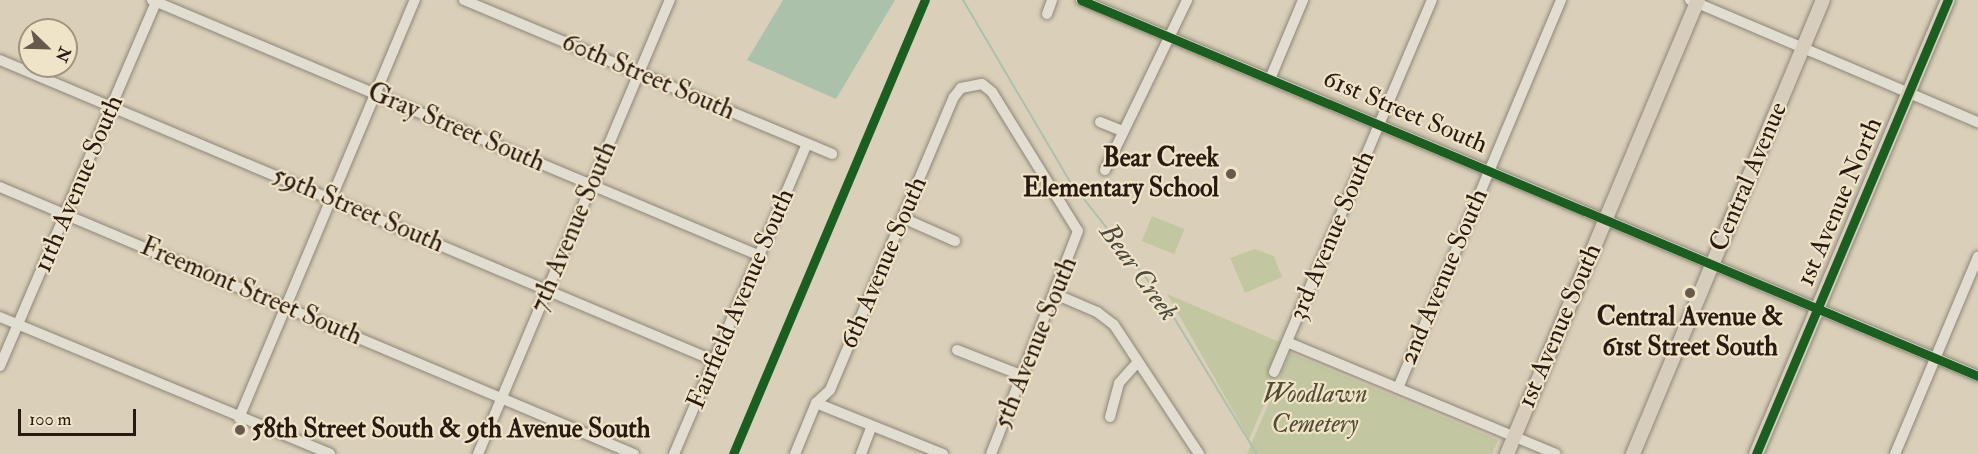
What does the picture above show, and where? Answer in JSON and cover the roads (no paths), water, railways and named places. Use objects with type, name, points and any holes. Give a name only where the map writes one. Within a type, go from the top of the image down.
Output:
[{"type":"main road","name":"Central Avenue","points":[[1632,454],[1823,0]]},
{"type":"main road","name":"1st Avenue North","points":[[1756,454],[1948,0]]},
{"type":"main road","name":"1st Avenue South","points":[[1507,454],[1695,1]]},
{"type":"street","points":[[239,418],[415,0]]},
{"type":"street","name":"60th Street South","points":[[464,0],[832,154]]},
{"type":"street","name":"7th Avenue South","points":[[478,454],[670,0]]},
{"type":"street","points":[[1047,14],[1052,0]]},
{"type":"street","name":"61st Street South","points":[[1081,0],[1978,376]]},
{"type":"street","points":[[1105,170],[1122,131],[1171,38],[1187,0]]},
{"type":"street","points":[[1270,79],[1303,0]]},
{"type":"street","name":"3rd Avenue South","points":[[1274,372],[1432,0]]},
{"type":"street","name":"2nd Avenue South","points":[[1398,388],[1561,0]]},
{"type":"street","name":"Gray Street South","points":[[155,1],[760,256]]},
{"type":"street","name":"11th Avenue South","points":[[0,366],[67,214],[155,1]]},
{"type":"street","points":[[1695,1],[1978,122]]},
{"type":"street","name":"59th Street South","points":[[0,60],[715,361]]},
{"type":"street","name":"6th Avenue South","points":[[795,454],[816,403],[830,390],[954,97],[961,88],[982,84],[993,92],[1078,231]]},
{"type":"street","points":[[1100,122],[1122,131]]},
{"type":"street","name":"Fairfield Avenue South","points":[[675,454],[807,144]]},
{"type":"street","name":"Freemont Street South","points":[[0,187],[634,454]]},
{"type":"street","points":[[903,218],[955,241]]},
{"type":"street","name":"5th Avenue South","points":[[991,454],[1078,231]]},
{"type":"street","points":[[1895,454],[1978,257]]},
{"type":"street","points":[[1055,294],[1097,312],[1114,325],[1199,454]]},
{"type":"street","points":[[0,317],[330,454]]},
{"type":"street","points":[[1287,342],[1556,454]]},
{"type":"street","points":[[957,350],[1021,375]]},
{"type":"street","points":[[1110,417],[1119,383],[1138,362]]},
{"type":"street","points":[[816,403],[943,454]]},
{"type":"street","points":[[861,454],[872,426]]},
{"type":"waterway","name":"Bear Creek","points":[[963,0],[1069,180],[1162,298],[1257,454]]},
{"type":"place","name":"Bear Creek Elementary School","points":[[1231,174]]},
{"type":"place","name":"Central Avenue & 61st Street South","points":[[1690,293]]},
{"type":"place","name":"58th Street South & 9th Avenue South","points":[[240,430]]},
{"type":"park label","name":"Woodlawn Cemetery","points":[[1315,410]]}]
